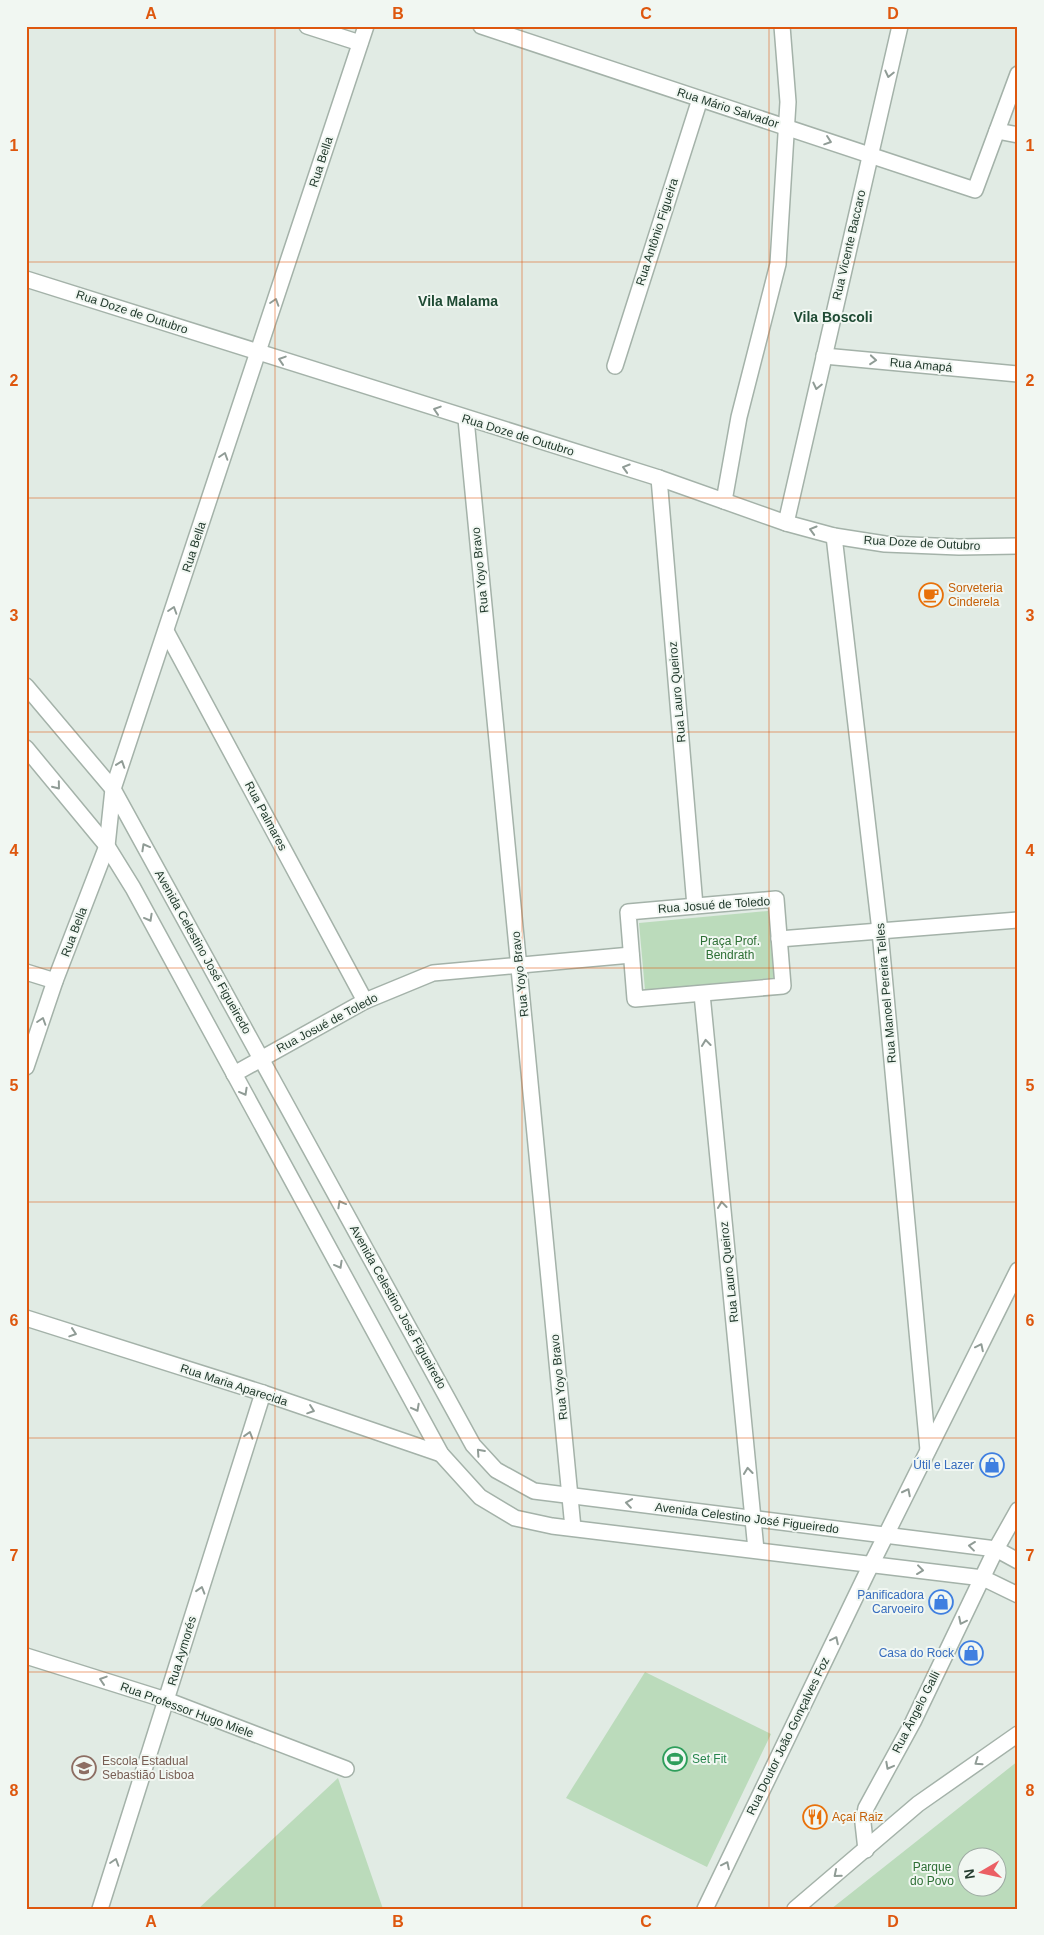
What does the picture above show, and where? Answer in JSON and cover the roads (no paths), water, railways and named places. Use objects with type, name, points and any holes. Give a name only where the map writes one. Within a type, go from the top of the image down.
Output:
[{"type":"street","points":[[307,26],[360,43]]},
{"type":"street","name":"Rua Bella","points":[[26,1067],[55,981],[107,846],[113,789],[366,26]]},
{"type":"street","name":"Rua Mário Salvador","points":[[481,26],[975,190],[997,131]]},
{"type":"street","points":[[724,501],[739,417],[778,264],[788,102],[782,26]]},
{"type":"street","name":"Rua Vicente Baccaro","points":[[786,523],[900,26]]},
{"type":"street","points":[[1018,74],[997,131],[1018,135]]},
{"type":"street","name":"Rua Antônio Figueira","points":[[615,366],[700,99]]},
{"type":"street","name":"Rua Doze de Outubro","points":[[26,279],[466,419],[659,478],[786,523],[834,536],[885,544],[959,547],[1018,546]]},
{"type":"street","name":"Rua Amapá","points":[[824,356],[1018,374]]},
{"type":"street","name":"Rua Yoyo Bravo","points":[[466,419],[573,1528]]},
{"type":"street","name":"Rua Lauro Queiroz","points":[[659,478],[695,906]]},
{"type":"street","name":"Rua Manoel Pereira Telles","points":[[834,536],[880,931],[928,1450]]},
{"type":"street","name":"Rua Palmares","points":[[166,632],[365,1001]]},
{"type":"street","name":"Avenida Celestino José Figueiredo","points":[[26,686],[113,789],[473,1445],[496,1470],[534,1492],[996,1549],[1018,1561]]},
{"type":"street","points":[[26,748],[107,846],[133,888],[441,1454],[480,1497],[515,1518],[573,1528],[983,1578],[1018,1595]]},
{"type":"street","name":"Rua Josué de Toledo","points":[[776,899],[779,939],[783,986],[635,999],[628,912],[776,899]]},
{"type":"street","points":[[779,939],[1018,920]]},
{"type":"street","name":"Rua Josué de Toledo","points":[[234,1074],[365,1001],[433,973],[631,955]]},
{"type":"street","points":[[26,972],[55,981]]},
{"type":"street","name":"Rua Lauro Queiroz","points":[[702,994],[756,1550]]},
{"type":"street","points":[[885,1536],[1018,1270]]},
{"type":"street","name":"Rua Maria Aparecida","points":[[26,1318],[263,1393],[441,1454]]},
{"type":"street","name":"Rua Aymorés","points":[[100,1909],[263,1393]]},
{"type":"street","points":[[996,1549],[1018,1510]]},
{"type":"street","name":"Rua Doutor João Gonçalves Foz","points":[[705,1909],[885,1536]]},
{"type":"street","name":"Rua Ângelo Galli","points":[[866,1850],[863,1823],[866,1808],[913,1722],[996,1549]]},
{"type":"street","name":"Rua Professor Hugo Miele","points":[[26,1656],[166,1700],[346,1769]]},
{"type":"street","points":[[795,1909],[918,1804],[1018,1734]]},
{"type":"place","name":"Sorveteria Cinderela","points":[[931,595]]},
{"type":"place","name":"Útil e Lazer","points":[[992,1465]]},
{"type":"place","name":"Panificadora Carvoeiro","points":[[941,1602]]},
{"type":"place","name":"Casa do Rock","points":[[971,1653]]},
{"type":"place","name":"Set Fit","points":[[675,1759]]},
{"type":"place","name":"Escola Estadual Sebastião Lisboa","points":[[84,1768]]},
{"type":"place","name":"Açaí Raiz","points":[[815,1817]]},
{"type":"district","name":"Vila Malama","points":[[458,301]]},
{"type":"district","name":"Vila Boscoli","points":[[833,317]]},
{"type":"park label","name":"Praça Prof. Bendrath","points":[[730,948]]},
{"type":"park label","name":"Parque do Povo","points":[[932,1874]]}]
